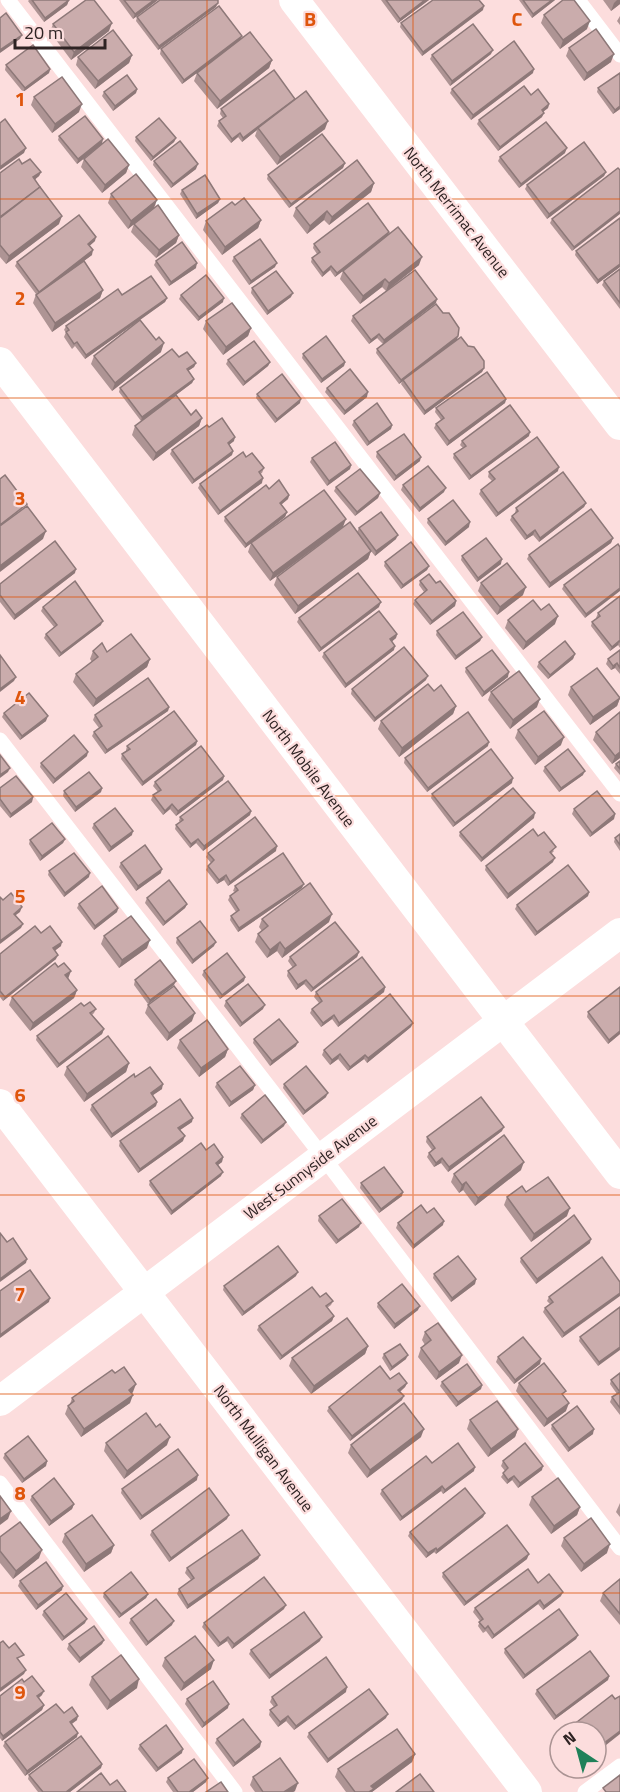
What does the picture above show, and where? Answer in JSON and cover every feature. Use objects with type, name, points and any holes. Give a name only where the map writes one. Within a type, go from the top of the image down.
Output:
[{"type":"street","name":"North Merrimac Avenue","points":[[294,0],[620,425]]},
{"type":"street","name":"North Mobile Avenue","points":[[0,362],[620,1174]]},
{"type":"street","name":"West Sunnyside Avenue","points":[[0,1401],[620,933]]},
{"type":"street","name":"North Mulligan Avenue","points":[[0,1104],[527,1792]]},
{"type":"lane","points":[[8,0],[620,794]]},
{"type":"lane","points":[[578,0],[620,55]]},
{"type":"lane","points":[[0,740],[323,1157],[620,1548]]},
{"type":"lane","points":[[0,1483],[235,1792]]},
{"type":"lane","points":[[585,1792],[620,1766]]},
{"type":"building","points":[[32,0],[69,0],[45,18]]},
{"type":"building","points":[[86,0],[94,0],[112,23],[74,52],[53,24]]},
{"type":"building","points":[[124,0],[154,0],[135,14]]},
{"type":"building","points":[[160,0],[218,0],[218,3],[159,46],[137,17]]},
{"type":"building","points":[[386,0],[425,0],[400,19]]},
{"type":"building","points":[[433,0],[479,0],[484,6],[423,52],[401,23]]},
{"type":"building","points":[[523,0],[552,0],[533,14]]},
{"type":"building","points":[[563,0],[574,0],[590,21],[563,40],[544,15]]},
{"type":"building","points":[[219,6],[242,36],[184,80],[161,49]]},
{"type":"building","points":[[6,13],[22,35],[0,50],[0,18]]},
{"type":"building","points":[[473,24],[493,50],[452,81],[432,55]]},
{"type":"building","points":[[596,29],[614,54],[587,73],[569,48]]},
{"type":"building","points":[[113,30],[132,55],[98,81],[78,57]]},
{"type":"building","points":[[250,32],[272,60],[220,101],[197,73]]},
{"type":"building","points":[[514,41],[534,69],[473,115],[452,89]]},
{"type":"building","points":[[33,45],[50,69],[25,88],[6,65]]},
{"type":"building","points":[[274,70],[295,99],[243,138],[240,133],[232,139],[219,121],[226,116],[221,109]]},
{"type":"building","points":[[620,73],[620,106],[615,110],[598,88]]},
{"type":"building","points":[[127,75],[137,89],[115,106],[104,92]]},
{"type":"building","points":[[62,77],[82,104],[55,124],[34,97]]},
{"type":"building","points":[[524,86],[531,95],[538,89],[549,104],[542,110],[544,113],[500,147],[479,120]]},
{"type":"building","points":[[306,91],[328,121],[280,157],[258,128]]},
{"type":"building","points":[[85,116],[103,139],[78,159],[59,136]]},
{"type":"building","points":[[159,118],[176,138],[153,157],[136,137]]},
{"type":"building","points":[[5,119],[26,148],[0,167],[0,123]]},
{"type":"building","points":[[546,122],[567,148],[521,184],[500,157]]},
{"type":"building","points":[[322,134],[345,163],[291,204],[268,175]]},
{"type":"building","points":[[108,139],[129,165],[105,185],[84,159]]},
{"type":"building","points":[[180,141],[198,164],[173,184],[154,161]]},
{"type":"building","points":[[584,142],[606,172],[549,214],[527,185]]},
{"type":"building","points":[[19,159],[22,164],[30,159],[41,172],[33,177],[40,187],[0,217],[0,173]]},
{"type":"building","points":[[357,160],[374,183],[332,217],[327,211],[310,226],[296,208]]},
{"type":"building","points":[[618,168],[620,170],[620,211],[574,247],[552,219]]},
{"type":"building","points":[[136,174],[157,200],[131,221],[111,194]]},
{"type":"building","points":[[205,175],[220,199],[197,214],[182,190]]},
{"type":"building","points":[[40,187],[62,216],[9,256],[0,245],[0,218]]},
{"type":"building","points":[[244,198],[261,220],[225,247],[206,221],[232,202],[235,205]]},
{"type":"building","points":[[368,203],[389,232],[337,273],[331,266],[323,273],[312,258],[320,252],[314,244]]},
{"type":"building","points":[[158,205],[179,235],[159,250],[134,224]]},
{"type":"building","points":[[79,215],[96,237],[88,244],[93,250],[39,292],[17,262]]},
{"type":"building","points":[[620,218],[620,264],[598,280],[576,251]]},
{"type":"building","points":[[398,227],[422,257],[389,283],[385,279],[363,296],[343,271]]},
{"type":"building","points":[[260,239],[277,263],[251,281],[234,257]]},
{"type":"building","points":[[182,242],[197,263],[171,282],[156,261]]},
{"type":"building","points":[[84,261],[103,290],[55,323],[36,295]]},
{"type":"building","points":[[620,269],[620,303],[604,281]]},
{"type":"building","points":[[415,270],[437,299],[384,340],[379,334],[371,340],[353,316]]},
{"type":"building","points":[[276,271],[293,293],[268,311],[252,288]]},
{"type":"building","points":[[206,275],[224,298],[199,317],[181,295]]},
{"type":"building","points":[[151,276],[167,298],[86,355],[77,342],[74,344],[66,332],[69,330],[66,326],[118,289],[122,295]]},
{"type":"building","points":[[232,303],[251,328],[226,347],[206,321]]},
{"type":"building","points":[[436,304],[443,313],[449,313],[459,328],[458,336],[401,380],[377,349]]},
{"type":"building","points":[[140,320],[156,340],[159,337],[164,343],[115,383],[94,356]]},
{"type":"building","points":[[326,336],[345,362],[322,379],[303,354]]},
{"type":"building","points":[[461,337],[468,346],[474,347],[484,361],[484,368],[425,411],[403,380]]},
{"type":"building","points":[[254,341],[270,362],[245,382],[228,360]]},
{"type":"building","points":[[172,349],[179,357],[187,352],[196,363],[187,369],[194,379],[142,417],[120,388]]},
{"type":"building","points":[[350,369],[368,392],[345,411],[327,388]]},
{"type":"building","points":[[487,372],[506,399],[449,441],[436,424],[444,418],[436,408]]},
{"type":"building","points":[[282,374],[301,399],[277,419],[257,394]]},
{"type":"building","points":[[176,395],[191,415],[196,410],[202,418],[156,453],[135,426]]},
{"type":"building","points":[[377,403],[392,425],[369,442],[354,421]]},
{"type":"building","points":[[510,405],[530,432],[471,476],[454,454],[466,446],[462,441]]},
{"type":"building","points":[[222,418],[235,437],[228,443],[233,451],[194,480],[172,450],[207,425],[209,427]]},
{"type":"building","points":[[404,434],[421,457],[396,476],[377,452]]},
{"type":"building","points":[[537,437],[559,467],[498,513],[481,490],[495,479],[489,472]]},
{"type":"building","points":[[335,442],[351,465],[329,481],[312,458]]},
{"type":"building","points":[[243,452],[246,457],[252,453],[264,468],[259,472],[263,478],[220,511],[200,484]]},
{"type":"building","points":[[428,466],[446,488],[420,508],[403,485]]},
{"type":"building","points":[[360,469],[380,493],[357,512],[336,487]]},
{"type":"building","points":[[563,472],[586,503],[540,538],[535,530],[527,536],[512,516],[518,511],[516,508]]},
{"type":"building","points":[[5,475],[27,504],[0,525],[0,479]]},
{"type":"building","points":[[279,480],[289,495],[280,503],[287,512],[246,544],[225,517],[266,485],[269,489]]},
{"type":"building","points":[[324,490],[346,519],[273,573],[251,543]]},
{"type":"building","points":[[453,500],[470,522],[446,542],[428,519]]},
{"type":"building","points":[[27,506],[46,531],[0,566],[0,526]]},
{"type":"building","points":[[591,509],[613,538],[550,583],[529,555]]},
{"type":"building","points":[[381,512],[398,535],[376,551],[359,528]]},
{"type":"building","points":[[350,522],[371,551],[298,606],[277,577]]},
{"type":"building","points":[[486,538],[502,559],[478,578],[462,556]]},
{"type":"building","points":[[55,541],[76,569],[15,615],[0,595],[0,584]]},
{"type":"building","points":[[411,542],[429,566],[403,585],[385,562]]},
{"type":"building","points":[[618,544],[620,547],[620,588],[586,614],[564,585]]},
{"type":"building","points":[[507,563],[526,587],[500,607],[481,583]]},
{"type":"building","points":[[358,573],[381,602],[321,648],[299,618]]},
{"type":"building","points":[[429,574],[436,583],[440,581],[456,601],[432,621],[415,600],[427,590],[420,581]]},
{"type":"building","points":[[75,581],[103,621],[61,653],[46,634],[57,625],[43,607]]},
{"type":"building","points":[[620,596],[620,642],[612,647],[592,622],[600,616],[598,613]]},
{"type":"building","points":[[533,600],[541,610],[549,604],[558,616],[526,642],[508,620]]},
{"type":"building","points":[[379,611],[397,634],[390,639],[395,646],[346,684],[324,653]]},
{"type":"building","points":[[463,612],[482,637],[456,656],[437,631]]},
{"type":"building","points":[[131,634],[150,659],[96,699],[76,674],[98,657],[93,651],[102,643],[107,652]]},
{"type":"building","points":[[565,641],[575,654],[550,675],[539,662]]},
{"type":"building","points":[[404,647],[428,676],[375,718],[352,689]]},
{"type":"building","points":[[492,650],[509,672],[484,692],[466,668]]},
{"type":"building","points":[[620,650],[620,668],[617,663],[613,666],[608,659]]},
{"type":"building","points":[[0,655],[16,677],[0,689]]},
{"type":"building","points":[[597,668],[620,698],[593,717],[571,687]]},
{"type":"building","points":[[519,671],[540,699],[513,720],[491,692]]},
{"type":"building","points":[[148,678],[169,707],[107,750],[94,732],[102,726],[95,715]]},
{"type":"building","points":[[428,684],[434,691],[441,685],[456,706],[402,748],[381,721]]},
{"type":"building","points":[[29,693],[48,716],[22,736],[4,713]]},
{"type":"building","points":[[174,711],[197,741],[143,782],[122,754],[130,749],[127,746]]},
{"type":"building","points":[[544,711],[564,737],[538,757],[518,730]]},
{"type":"building","points":[[468,712],[489,742],[428,788],[405,758]]},
{"type":"building","points":[[620,712],[620,752],[615,756],[596,732]]},
{"type":"building","points":[[74,735],[88,752],[55,779],[41,763]]},
{"type":"building","points":[[201,746],[224,776],[178,811],[172,804],[165,811],[153,795],[161,790],[155,782]]},
{"type":"building","points":[[491,749],[513,778],[455,823],[432,794]]},
{"type":"building","points":[[568,749],[585,771],[561,788],[545,767]]},
{"type":"building","points":[[0,755],[10,768],[0,775]]},
{"type":"building","points":[[89,772],[102,788],[76,807],[64,791]]},
{"type":"building","points":[[16,776],[33,797],[11,814],[0,799],[0,788]]},
{"type":"building","points":[[228,781],[251,811],[204,846],[198,839],[191,844],[176,825],[183,820],[180,817]]},
{"type":"building","points":[[513,788],[535,813],[482,858],[460,832]]},
{"type":"building","points":[[597,791],[615,814],[592,833],[574,809]]},
{"type":"building","points":[[115,808],[133,831],[111,847],[94,824]]},
{"type":"building","points":[[255,817],[277,846],[230,882],[226,875],[219,880],[208,866],[214,860],[208,853]]},
{"type":"building","points":[[52,823],[65,839],[42,856],[30,840]]},
{"type":"building","points":[[533,829],[538,836],[544,832],[556,847],[550,852],[555,858],[508,894],[486,866]]},
{"type":"building","points":[[620,834],[620,845],[615,838]]},
{"type":"building","points":[[145,845],[162,869],[138,886],[121,863]]},
{"type":"building","points":[[74,853],[90,873],[65,893],[49,871]]},
{"type":"building","points":[[283,853],[304,884],[239,928],[231,916],[239,910],[230,896],[238,890],[235,886]]},
{"type":"building","points":[[568,865],[589,892],[537,932],[517,905]]},
{"type":"building","points":[[169,880],[187,904],[165,922],[147,898]]},
{"type":"building","points":[[310,883],[332,914],[285,949],[280,942],[270,950],[258,934],[268,926],[262,919]]},
{"type":"building","points":[[102,886],[118,908],[95,926],[79,904]]},
{"type":"building","points":[[11,893],[22,907],[14,914],[23,924],[0,941],[0,897],[3,900]]},
{"type":"building","points":[[131,916],[150,940],[122,960],[104,936]]},
{"type":"building","points":[[200,921],[216,942],[193,960],[177,938]]},
{"type":"building","points":[[335,922],[359,952],[313,988],[306,980],[298,985],[288,971],[296,965],[290,957]]},
{"type":"building","points":[[35,926],[41,933],[50,926],[62,942],[53,948],[58,955],[5,997],[0,991],[0,954]]},
{"type":"building","points":[[227,953],[245,977],[222,995],[204,971]]},
{"type":"building","points":[[362,957],[385,987],[339,1023],[334,1015],[323,1023],[312,1009],[322,1001],[316,992]]},
{"type":"building","points":[[160,960],[176,981],[150,1000],[135,980]]},
{"type":"building","points":[[55,963],[58,967],[64,963],[71,971],[65,975],[77,990],[33,1023],[12,997]]},
{"type":"building","points":[[248,984],[265,1005],[242,1023],[226,1001]]},
{"type":"building","points":[[174,986],[195,1013],[169,1033],[148,1005]]},
{"type":"building","points":[[620,987],[620,1031],[609,1040],[588,1012]]},
{"type":"building","points":[[390,994],[413,1023],[368,1058],[365,1055],[350,1067],[340,1054],[332,1060],[324,1050]]},
{"type":"building","points":[[90,1002],[96,1009],[90,1013],[104,1029],[59,1064],[37,1036],[81,1003],[84,1006]]},
{"type":"building","points":[[279,1019],[298,1042],[272,1061],[254,1039]]},
{"type":"building","points":[[207,1020],[228,1049],[201,1068],[180,1040]]},
{"type":"building","points":[[108,1036],[129,1063],[87,1094],[67,1067]]},
{"type":"building","points":[[240,1066],[255,1085],[231,1102],[217,1083]]},
{"type":"building","points":[[306,1066],[328,1093],[305,1111],[284,1084]]},
{"type":"building","points":[[150,1067],[163,1084],[151,1093],[157,1102],[112,1134],[92,1105],[134,1074],[135,1077]]},
{"type":"building","points":[[265,1095],[286,1122],[263,1140],[242,1114]]},
{"type":"building","points":[[481,1097],[504,1127],[449,1167],[442,1158],[436,1163],[429,1153],[435,1148],[427,1137]]},
{"type":"building","points":[[180,1099],[193,1118],[178,1128],[185,1136],[140,1169],[120,1141]]},
{"type":"building","points":[[504,1135],[524,1162],[478,1198],[466,1182],[462,1185],[454,1174]]},
{"type":"building","points":[[201,1143],[206,1150],[214,1144],[223,1157],[216,1163],[223,1172],[172,1211],[150,1181]]},
{"type":"building","points":[[384,1167],[403,1192],[381,1209],[361,1183]]},
{"type":"building","points":[[548,1177],[570,1208],[534,1234],[507,1197],[522,1186],[526,1192]]},
{"type":"building","points":[[342,1199],[361,1223],[338,1240],[319,1216]]},
{"type":"building","points":[[421,1205],[427,1213],[434,1208],[444,1221],[414,1245],[398,1223]]},
{"type":"building","points":[[574,1215],[591,1239],[537,1279],[521,1258]]},
{"type":"building","points":[[0,1233],[7,1242],[13,1238],[27,1259],[0,1279]]},
{"type":"building","points":[[278,1246],[298,1272],[244,1312],[224,1286]]},
{"type":"building","points":[[458,1256],[476,1279],[452,1298],[434,1274]]},
{"type":"building","points":[[602,1257],[620,1282],[620,1293],[564,1333],[545,1308],[553,1302],[549,1297]]},
{"type":"building","points":[[30,1270],[50,1298],[0,1335],[0,1291]]},
{"type":"building","points":[[402,1284],[420,1306],[395,1324],[378,1303]]},
{"type":"building","points":[[312,1287],[320,1297],[326,1293],[333,1301],[326,1306],[334,1316],[282,1356],[259,1326]]},
{"type":"building","points":[[620,1307],[620,1347],[599,1362],[580,1337]]},
{"type":"building","points":[[347,1318],[368,1346],[314,1386],[292,1358]]},
{"type":"building","points":[[438,1323],[462,1355],[439,1372],[421,1348],[431,1340],[425,1332]]},
{"type":"building","points":[[523,1337],[541,1359],[515,1380],[498,1357]]},
{"type":"building","points":[[400,1344],[408,1355],[392,1367],[384,1354]]},
{"type":"building","points":[[544,1363],[566,1391],[562,1394],[569,1403],[547,1419],[519,1383]]},
{"type":"building","points":[[467,1364],[482,1385],[458,1402],[442,1382]]},
{"type":"building","points":[[380,1366],[390,1379],[399,1373],[407,1383],[398,1390],[404,1396],[352,1436],[329,1407]]},
{"type":"building","points":[[124,1367],[136,1384],[129,1390],[133,1395],[84,1429],[68,1406],[74,1401],[72,1398],[112,1370],[115,1373]]},
{"type":"building","points":[[620,1373],[620,1392],[611,1380]]},
{"type":"building","points":[[620,1392],[620,1408],[612,1397]]},
{"type":"building","points":[[497,1401],[518,1429],[491,1449],[470,1420]]},
{"type":"building","points":[[404,1403],[424,1429],[370,1470],[351,1445]]},
{"type":"building","points":[[577,1406],[594,1429],[569,1448],[552,1425]]},
{"type":"building","points":[[146,1413],[156,1427],[160,1424],[170,1437],[127,1471],[106,1443]]},
{"type":"building","points":[[28,1436],[47,1461],[24,1479],[5,1454]]},
{"type":"building","points":[[458,1443],[475,1467],[445,1490],[442,1486],[402,1517],[382,1490],[426,1456],[432,1463]]},
{"type":"building","points":[[525,1443],[543,1466],[520,1483],[514,1476],[508,1480],[503,1473],[508,1468],[503,1461]]},
{"type":"building","points":[[178,1449],[198,1475],[142,1516],[122,1489]]},
{"type":"building","points":[[54,1478],[74,1504],[51,1521],[32,1496]]},
{"type":"building","points":[[558,1478],[580,1507],[554,1526],[532,1497]]},
{"type":"building","points":[[209,1488],[229,1515],[171,1558],[152,1531]]},
{"type":"building","points":[[465,1488],[485,1513],[437,1550],[436,1548],[428,1553],[410,1532]]},
{"type":"building","points":[[0,1496],[11,1511],[0,1519]]},
{"type":"building","points":[[92,1515],[114,1545],[86,1564],[65,1534]]},
{"type":"building","points":[[591,1518],[610,1544],[584,1564],[564,1538]]},
{"type":"building","points":[[20,1522],[42,1550],[16,1571],[0,1551],[0,1537]]},
{"type":"building","points":[[507,1525],[529,1554],[466,1602],[443,1573]]},
{"type":"building","points":[[242,1530],[260,1555],[188,1605],[179,1589],[194,1578],[187,1568]]},
{"type":"building","points":[[46,1562],[63,1586],[38,1605],[20,1581]]},
{"type":"building","points":[[528,1569],[538,1583],[549,1574],[563,1592],[544,1606],[540,1600],[494,1635],[488,1626],[485,1629],[479,1622],[483,1619],[475,1608]]},
{"type":"building","points":[[131,1572],[148,1594],[121,1614],[104,1593]]},
{"type":"building","points":[[264,1577],[286,1605],[234,1644],[228,1637],[220,1643],[204,1623]]},
{"type":"building","points":[[620,1579],[620,1614],[603,1593]]},
{"type":"building","points":[[66,1593],[87,1619],[64,1637],[44,1611]]},
{"type":"building","points":[[156,1599],[174,1621],[148,1642],[131,1619]]},
{"type":"building","points":[[559,1609],[578,1635],[525,1675],[505,1649]]},
{"type":"building","points":[[304,1612],[322,1637],[270,1675],[251,1650]]},
{"type":"building","points":[[94,1626],[104,1640],[80,1658],[69,1644]]},
{"type":"building","points":[[195,1636],[214,1660],[184,1683],[165,1658]]},
{"type":"building","points":[[3,1641],[9,1648],[15,1643],[24,1655],[17,1658],[26,1670],[0,1689],[0,1643]]},
{"type":"building","points":[[590,1651],[609,1676],[556,1716],[537,1690]]},
{"type":"building","points":[[121,1655],[139,1679],[110,1701],[92,1677]]},
{"type":"building","points":[[326,1657],[347,1687],[296,1726],[288,1716],[280,1722],[270,1710],[277,1705],[272,1697]]},
{"type":"building","points":[[32,1676],[44,1691],[37,1696],[44,1705],[3,1736],[0,1732],[0,1696],[22,1679],[24,1682]]},
{"type":"building","points":[[213,1681],[229,1704],[204,1723],[187,1699]]},
{"type":"building","points":[[369,1689],[388,1714],[328,1759],[309,1733]]},
{"type":"building","points":[[612,1695],[615,1699],[620,1696],[620,1731],[608,1740],[608,1720],[580,1720]]},
{"type":"building","points":[[56,1704],[64,1713],[72,1707],[78,1716],[70,1722],[78,1733],[27,1771],[5,1742]]},
{"type":"building","points":[[243,1719],[261,1742],[235,1763],[217,1739]]},
{"type":"building","points":[[166,1725],[183,1749],[158,1768],[140,1745]]},
{"type":"building","points":[[397,1729],[415,1754],[371,1786],[374,1789],[369,1792],[355,1792],[338,1769]]},
{"type":"building","points":[[81,1736],[102,1764],[66,1792],[43,1792],[29,1775]]},
{"type":"building","points":[[280,1758],[298,1783],[284,1792],[263,1792],[253,1777]]},
{"type":"building","points":[[194,1759],[208,1778],[189,1792],[178,1792],[168,1778]]},
{"type":"building","points":[[101,1773],[110,1785],[117,1780],[126,1792],[77,1792]]},
{"type":"building","points":[[420,1774],[434,1792],[396,1792]]},
{"type":"building","points":[[620,1775],[620,1792],[606,1792],[603,1788]]},
{"type":"building","points":[[221,1782],[228,1792],[206,1792]]}]
